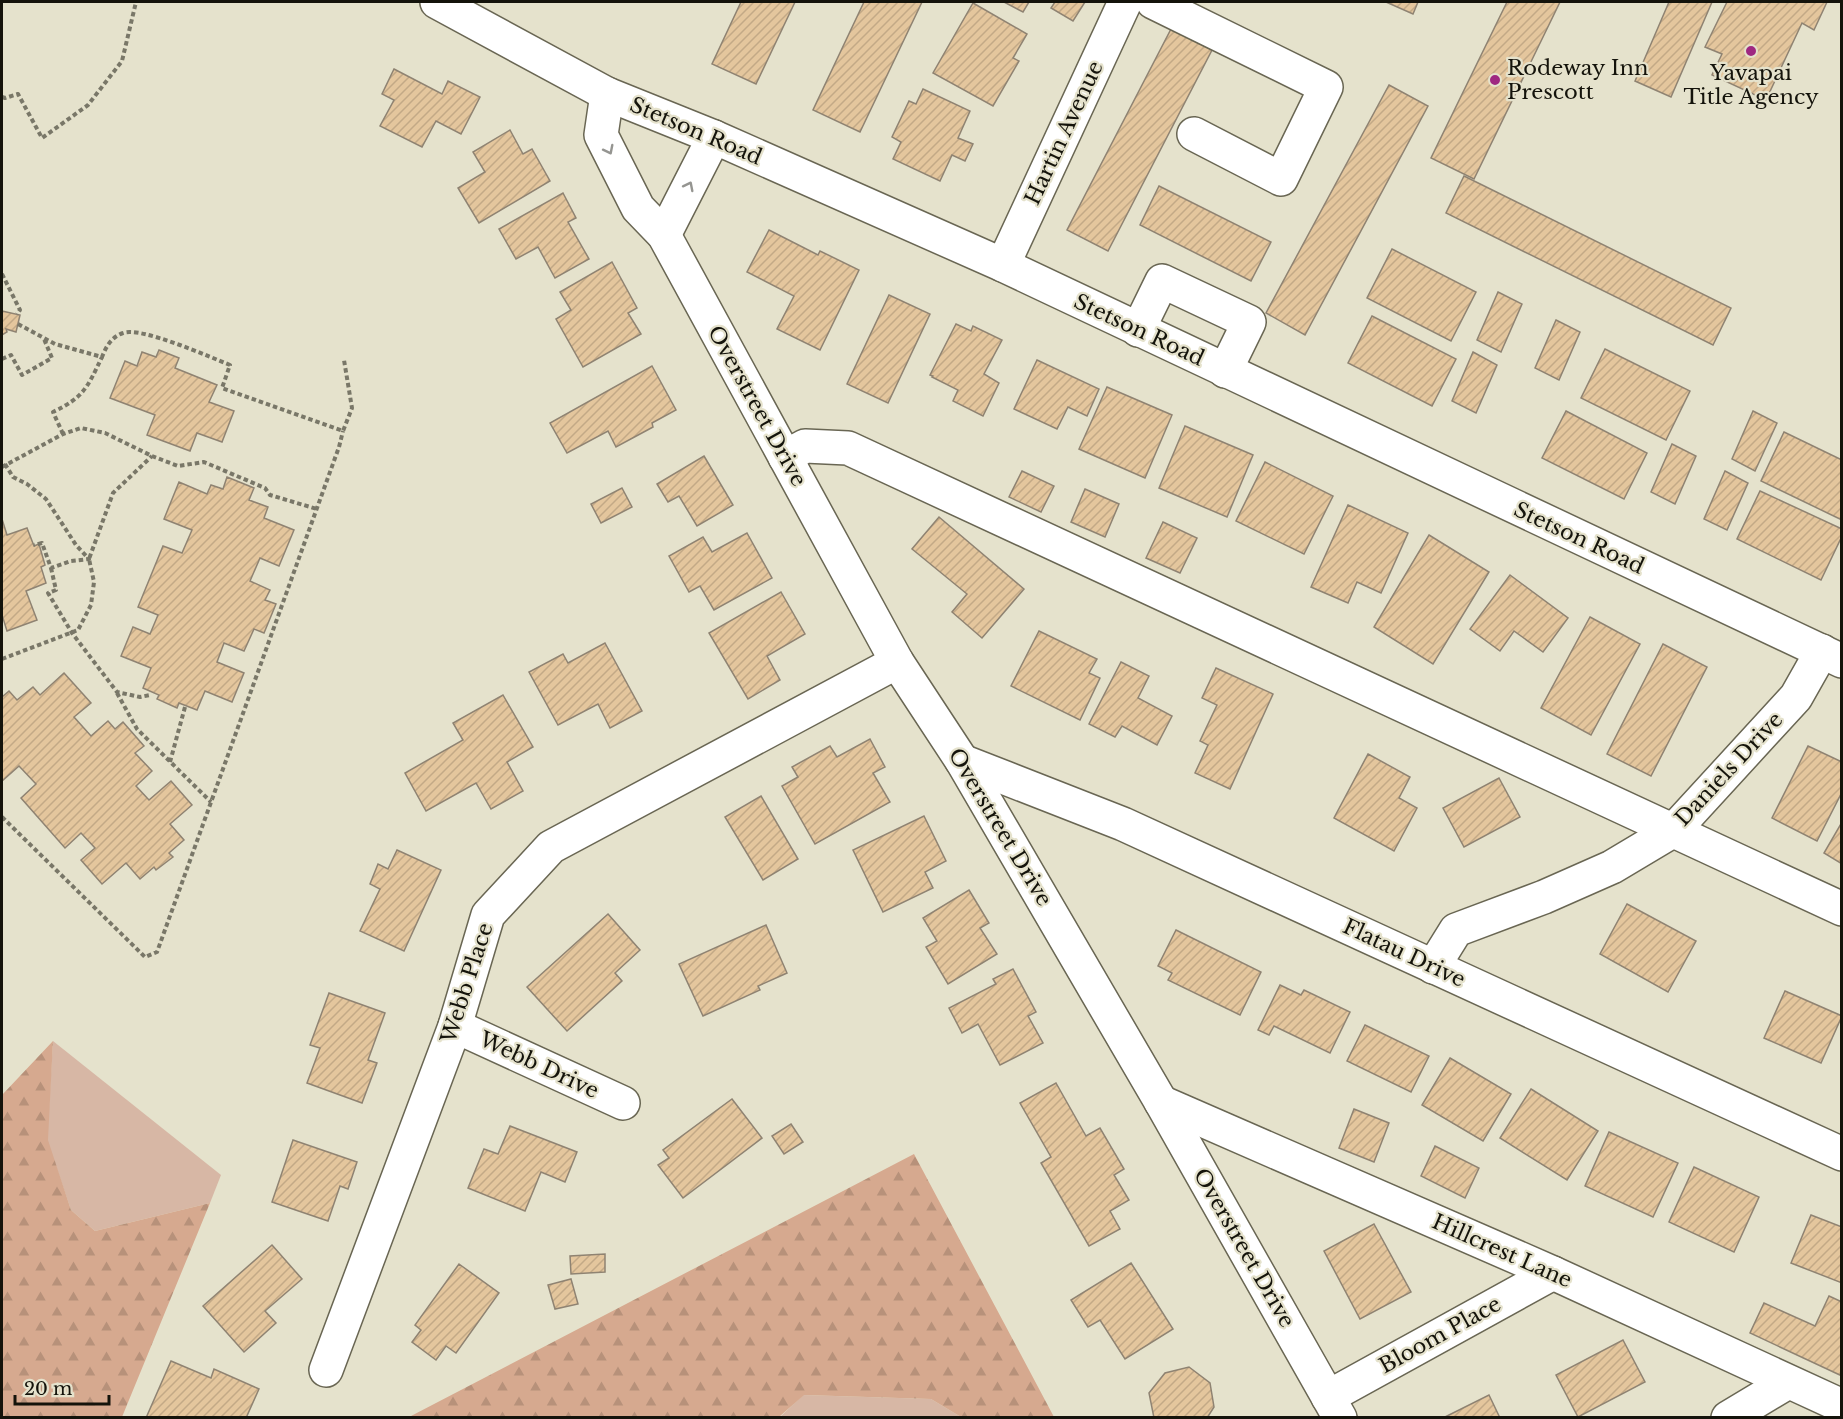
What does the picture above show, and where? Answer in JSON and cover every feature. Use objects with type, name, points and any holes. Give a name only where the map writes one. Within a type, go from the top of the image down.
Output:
[{"type":"street","name":"Stetson Road","points":[[437,2],[607,94],[714,136],[1003,266],[1832,656]]},
{"type":"street","name":"Hartin Avenue","points":[[1003,266],[1125,2]]},
{"type":"street","points":[[1153,2],[1326,87],[1281,179],[1194,134]]},
{"type":"street","name":"Overstreet Drive","points":[[607,94],[602,135],[638,208],[664,235],[897,662],[962,761],[1161,1102],[1334,1407]]},
{"type":"street","points":[[664,235],[714,136]]},
{"type":"street","points":[[1138,330],[1162,281],[1173,286],[1249,322],[1225,371]]},
{"type":"street","points":[[784,457],[805,446],[848,448],[1842,909]]},
{"type":"street","name":"Daniels Drive","points":[[1433,967],[1456,930],[1544,897],[1612,867],[1674,830],[1832,656]]},
{"type":"street","name":"Webb Place","points":[[326,1370],[455,1026],[488,915],[551,848],[897,662]]},
{"type":"street","name":"Flatau Drive","points":[[962,761],[1123,824],[1842,1154]]},
{"type":"street","name":"Webb Drive","points":[[455,1026],[623,1103]]},
{"type":"street","name":"Hillcrest Lane","points":[[1161,1102],[1553,1273],[1842,1406]]},
{"type":"street","name":"Bloom Place","points":[[1334,1407],[1553,1273]]},
{"type":"street","points":[[1728,1418],[1788,1382]]},
{"type":"path","points":[[2,97],[5,99],[18,94],[42,138],[88,105],[122,61],[136,2]]},
{"type":"path","points":[[2,274],[20,310],[17,314]]},
{"type":"path","points":[[18,324],[55,344],[102,357]]},
{"type":"path","points":[[63,434],[53,412],[71,403],[87,389],[109,342],[123,332],[141,332],[230,365],[222,388],[343,431]]},
{"type":"path","points":[[2,359],[11,354],[22,375],[52,358],[44,339]]},
{"type":"path","points":[[2,817],[145,957],[157,952],[352,408],[344,360]]},
{"type":"path","points":[[2,659],[78,630],[91,605],[94,582],[89,559],[76,545],[46,499],[27,484],[13,477],[3,466],[63,434],[81,428],[105,433],[178,466],[204,462],[265,488],[270,495],[317,509]]},
{"type":"path","points":[[89,559],[112,493],[152,456]]},
{"type":"path","points":[[34,545],[42,543],[51,568],[56,590],[48,593],[72,633],[117,693],[137,729],[211,802]]},
{"type":"path","points":[[51,568],[71,561],[89,559]]},
{"type":"path","points":[[117,693],[140,697],[150,695]]},
{"type":"path","points":[[170,762],[185,707]]},
{"type":"shaded area","points":[[53,1041],[221,1175],[210,1203],[95,1231],[71,1210],[47,1140]]},
{"type":"shaded area","points":[[803,1395],[931,1399],[961,1417],[779,1418]]},
{"type":"green space","points":[[53,1041],[48,1140],[71,1210],[95,1231],[210,1203],[122,1417],[2,1417],[2,1095]]},
{"type":"green space","points":[[914,1154],[1054,1417],[961,1417],[931,1399],[804,1395],[779,1417],[412,1418],[411,1416]]},
{"type":"building","points":[[741,2],[795,2],[756,84],[712,64]]},
{"type":"building","points":[[864,2],[922,2],[860,132],[813,110]]},
{"type":"building","points":[[1004,2],[1029,2],[1023,12]]},
{"type":"building","points":[[1055,2],[1085,2],[1073,21],[1051,8]]},
{"type":"building","points":[[1386,2],[1418,2],[1413,14]]},
{"type":"building","name":"Rodeway Inn Prescott","points":[[1507,2],[1560,2],[1474,179],[1431,158]]},
{"type":"building","points":[[1669,2],[1712,2],[1671,97],[1635,81]]},
{"type":"building","name":"Yavapai Title Agency","points":[[1727,2],[1827,2],[1814,30],[1802,23],[1766,100],[1712,75],[1722,54],[1705,47]]},
{"type":"building","points":[[973,3],[1027,34],[1013,58],[1019,61],[993,106],[933,73]]},
{"type":"building","points":[[1171,29],[1212,50],[1108,251],[1067,230]]},
{"type":"building","points":[[394,69],[442,94],[448,81],[480,97],[461,134],[436,121],[422,147],[380,126],[394,100],[382,94]]},
{"type":"building","points":[[1389,85],[1428,106],[1305,335],[1266,313]]},
{"type":"building","points":[[923,89],[970,111],[958,138],[973,144],[965,161],[952,155],[940,181],[893,159],[901,142],[892,137],[909,101],[916,104]]},
{"type":"building","points":[[510,130],[523,154],[532,149],[550,181],[479,223],[458,188],[485,172],[473,152]]},
{"type":"building","points":[[1464,176],[1731,308],[1713,345],[1446,213]]},
{"type":"building","points":[[1159,186],[1271,242],[1251,281],[1140,225]]},
{"type":"building","points":[[563,193],[576,218],[568,222],[589,259],[555,278],[538,247],[516,259],[499,229]]},
{"type":"building","points":[[769,230],[818,255],[820,251],[859,270],[820,350],[777,329],[794,296],[747,272]]},
{"type":"building","points":[[1392,249],[1476,292],[1451,341],[1367,298]]},
{"type":"building","points":[[612,262],[637,308],[628,313],[641,334],[583,367],[556,319],[571,310],[560,292]]},
{"type":"building","points":[[1498,292],[1522,304],[1501,352],[1477,340]]},
{"type":"building","points":[[889,295],[930,314],[888,403],[847,384]]},
{"type":"building","points":[[2,311],[20,315],[16,332],[6,329],[7,332],[2,335]]},
{"type":"building","points":[[1372,316],[1456,359],[1432,406],[1348,363]]},
{"type":"building","points":[[1556,320],[1580,332],[1559,380],[1535,368]]},
{"type":"building","points":[[956,324],[971,331],[973,326],[1002,340],[984,374],[999,383],[983,416],[953,401],[958,390],[930,375]]},
{"type":"building","points":[[1605,349],[1690,391],[1666,440],[1581,398]]},
{"type":"building","points":[[159,350],[179,358],[175,368],[217,385],[209,402],[234,411],[222,442],[197,433],[190,451],[147,435],[155,415],[110,398],[125,361],[137,366],[142,352],[156,357]]},
{"type":"building","points":[[1473,352],[1497,365],[1476,413],[1452,401]]},
{"type":"building","points":[[1037,360],[1099,389],[1087,416],[1068,407],[1057,429],[1014,409]]},
{"type":"building","points":[[652,366],[676,410],[652,423],[653,427],[616,447],[608,431],[567,453],[550,423]]},
{"type":"building","points":[[1107,387],[1172,415],[1145,478],[1079,449]]},
{"type":"building","points":[[1566,411],[1647,453],[1624,499],[1542,458]]},
{"type":"building","points":[[1753,411],[1777,423],[1755,471],[1732,459]]},
{"type":"building","points":[[1185,426],[1253,455],[1227,517],[1159,488]]},
{"type":"building","points":[[1784,432],[1842,460],[1842,520],[1761,481]]},
{"type":"building","points":[[1672,444],[1696,456],[1675,504],[1651,492]]},
{"type":"building","points":[[704,456],[733,505],[697,526],[679,496],[668,502],[657,484]]},
{"type":"building","points":[[1265,462],[1333,496],[1304,554],[1236,521]]},
{"type":"building","points":[[1022,471],[1054,486],[1041,512],[1009,497]]},
{"type":"building","points":[[1725,471],[1748,483],[1727,530],[1704,519]]},
{"type":"building","points":[[227,477],[254,488],[249,500],[268,507],[264,518],[294,530],[279,566],[260,558],[250,581],[270,590],[265,600],[276,604],[264,633],[254,629],[244,651],[224,643],[217,662],[244,673],[232,702],[205,691],[197,710],[179,703],[177,708],[157,699],[159,695],[143,688],[151,668],[121,656],[133,627],[150,634],[158,615],[138,607],[163,546],[182,553],[192,530],[164,519],[179,482],[207,494],[211,485],[223,489]]},
{"type":"building","points":[[622,488],[632,507],[601,523],[591,504]]},
{"type":"building","points":[[1085,489],[1119,504],[1105,537],[1071,522]]},
{"type":"building","points":[[1760,491],[1842,529],[1842,536],[1821,580],[1737,539]]},
{"type":"building","points":[[1348,505],[1408,533],[1381,593],[1357,582],[1348,603],[1311,587]]},
{"type":"building","points":[[939,517],[1024,589],[982,638],[952,612],[967,594],[912,549]]},
{"type":"building","points":[[2,519],[7,535],[27,528],[34,546],[39,544],[45,565],[41,567],[46,583],[26,591],[37,620],[7,631],[2,615]]},
{"type":"building","points":[[1163,522],[1197,538],[1180,573],[1146,558]]},
{"type":"building","points":[[747,533],[772,578],[714,610],[700,586],[689,592],[669,556],[703,537],[712,552]]},
{"type":"building","points":[[1429,535],[1489,572],[1433,664],[1374,627]]},
{"type":"building","points":[[1510,575],[1568,618],[1543,652],[1514,631],[1500,651],[1470,629]]},
{"type":"building","points":[[781,592],[805,634],[767,656],[780,680],[748,699],[709,633]]},
{"type":"building","points":[[1590,617],[1640,644],[1591,735],[1541,708]]},
{"type":"building","points":[[1039,631],[1097,659],[1089,673],[1100,678],[1080,720],[1011,686]]},
{"type":"building","points":[[605,643],[642,711],[610,728],[598,704],[558,725],[529,672],[563,654],[568,663]]},
{"type":"building","points":[[1663,644],[1707,667],[1651,776],[1607,754]]},
{"type":"building","points":[[1121,662],[1149,676],[1138,698],[1172,716],[1157,745],[1122,726],[1115,737],[1089,724]]},
{"type":"building","points":[[1216,668],[1273,694],[1230,789],[1195,773],[1208,745],[1200,741],[1217,705],[1202,698]]},
{"type":"building","points":[[64,673],[91,703],[74,717],[91,736],[108,721],[115,729],[123,722],[144,746],[135,753],[152,771],[136,786],[149,800],[171,781],[192,805],[170,824],[184,840],[169,853],[173,857],[156,870],[154,867],[140,879],[126,863],[102,884],[81,860],[95,848],[81,833],[65,848],[21,798],[36,784],[19,766],[2,781],[2,697],[9,691],[17,700],[33,687],[40,695]]},
{"type":"building","points":[[503,695],[533,747],[507,762],[523,791],[491,809],[476,783],[426,811],[405,773],[463,740],[453,723]]},
{"type":"building","points":[[870,739],[885,767],[873,773],[890,802],[815,844],[782,786],[798,777],[792,767],[830,746],[837,757]]},
{"type":"building","points":[[1808,746],[1842,762],[1842,792],[1817,841],[1772,818]]},
{"type":"building","points":[[1368,754],[1410,777],[1399,798],[1417,808],[1394,851],[1334,818]]},
{"type":"building","points":[[1499,778],[1520,817],[1464,847],[1443,808]]},
{"type":"building","points":[[761,796],[798,859],[763,880],[725,817]]},
{"type":"building","points":[[924,816],[946,861],[925,872],[933,888],[883,912],[853,850]]},
{"type":"building","points":[[1842,822],[1842,864],[1824,853]]},
{"type":"building","points":[[397,850],[441,870],[404,951],[360,931],[380,889],[370,884],[378,864],[388,869]]},
{"type":"building","points":[[969,890],[989,923],[980,928],[997,954],[948,984],[926,947],[937,941],[923,918]]},
{"type":"building","points":[[1627,904],[1696,941],[1668,992],[1600,954]]},
{"type":"building","points":[[608,914],[640,950],[615,973],[622,981],[567,1031],[527,987]]},
{"type":"building","points":[[766,925],[787,973],[758,986],[760,990],[703,1016],[679,964]]},
{"type":"building","points":[[1176,930],[1261,972],[1240,1015],[1168,980],[1172,973],[1158,966]]},
{"type":"building","points":[[1013,969],[1036,1012],[1028,1016],[1043,1043],[1000,1065],[978,1024],[962,1033],[949,1008],[996,984],[993,979]]},
{"type":"building","points":[[1280,985],[1301,995],[1304,990],[1350,1012],[1330,1053],[1274,1026],[1269,1035],[1258,1030]]},
{"type":"building","points":[[1785,991],[1842,1016],[1821,1063],[1764,1038]]},
{"type":"building","points":[[329,993],[385,1013],[368,1060],[377,1063],[362,1103],[307,1083],[320,1048],[310,1045]]},
{"type":"building","points":[[1365,1025],[1429,1056],[1411,1092],[1347,1061]]},
{"type":"building","points":[[1450,1058],[1511,1094],[1483,1141],[1422,1105]]},
{"type":"building","points":[[1056,1083],[1086,1136],[1100,1128],[1124,1169],[1114,1175],[1129,1200],[1110,1211],[1120,1229],[1089,1246],[1041,1163],[1051,1157],[1020,1103]]},
{"type":"building","points":[[1531,1089],[1598,1131],[1567,1180],[1500,1138]]},
{"type":"building","points":[[732,1099],[762,1138],[683,1198],[658,1165],[669,1158],[663,1150]]},
{"type":"building","points":[[1354,1109],[1389,1123],[1374,1162],[1339,1148]]},
{"type":"building","points":[[791,1124],[803,1142],[784,1154],[772,1136]]},
{"type":"building","points":[[510,1126],[577,1152],[565,1182],[541,1172],[525,1211],[468,1188],[484,1149],[498,1154]]},
{"type":"building","points":[[1609,1132],[1678,1163],[1653,1217],[1585,1186]]},
{"type":"building","points":[[293,1140],[357,1162],[348,1189],[340,1186],[328,1221],[272,1202]]},
{"type":"building","points":[[1435,1146],[1479,1168],[1465,1198],[1421,1176]]},
{"type":"building","points":[[1694,1167],[1759,1197],[1734,1252],[1669,1222]]},
{"type":"building","points":[[1811,1215],[1842,1227],[1842,1283],[1791,1263]]},
{"type":"building","points":[[1374,1224],[1411,1292],[1360,1319],[1324,1251]]},
{"type":"building","points":[[272,1245],[302,1279],[265,1311],[276,1323],[244,1352],[203,1306]]},
{"type":"building","points":[[605,1254],[605,1272],[571,1274],[570,1256]]},
{"type":"building","points":[[1131,1263],[1173,1329],[1125,1359],[1100,1320],[1088,1327],[1071,1300]]},
{"type":"building","points":[[459,1264],[499,1293],[456,1353],[446,1346],[436,1360],[412,1342],[421,1330],[415,1325]]},
{"type":"building","points":[[571,1279],[578,1304],[555,1309],[548,1285]]},
{"type":"building","points":[[1829,1296],[1842,1302],[1842,1376],[1750,1333],[1764,1303],[1815,1326]]},
{"type":"building","points":[[1623,1340],[1645,1382],[1578,1417],[1556,1375]]},
{"type":"building","points":[[171,1361],[211,1378],[214,1369],[259,1389],[246,1418],[146,1418]]},
{"type":"building","points":[[1189,1367],[1210,1383],[1214,1407],[1207,1418],[1154,1418],[1149,1393],[1165,1373]]},
{"type":"building","points":[[1489,1395],[1500,1418],[1443,1418]]},
{"type":"place","name":"Yavapai Title Agency","points":[[1751,51]]},
{"type":"place","name":"Rodeway Inn Prescott","points":[[1495,80]]}]
